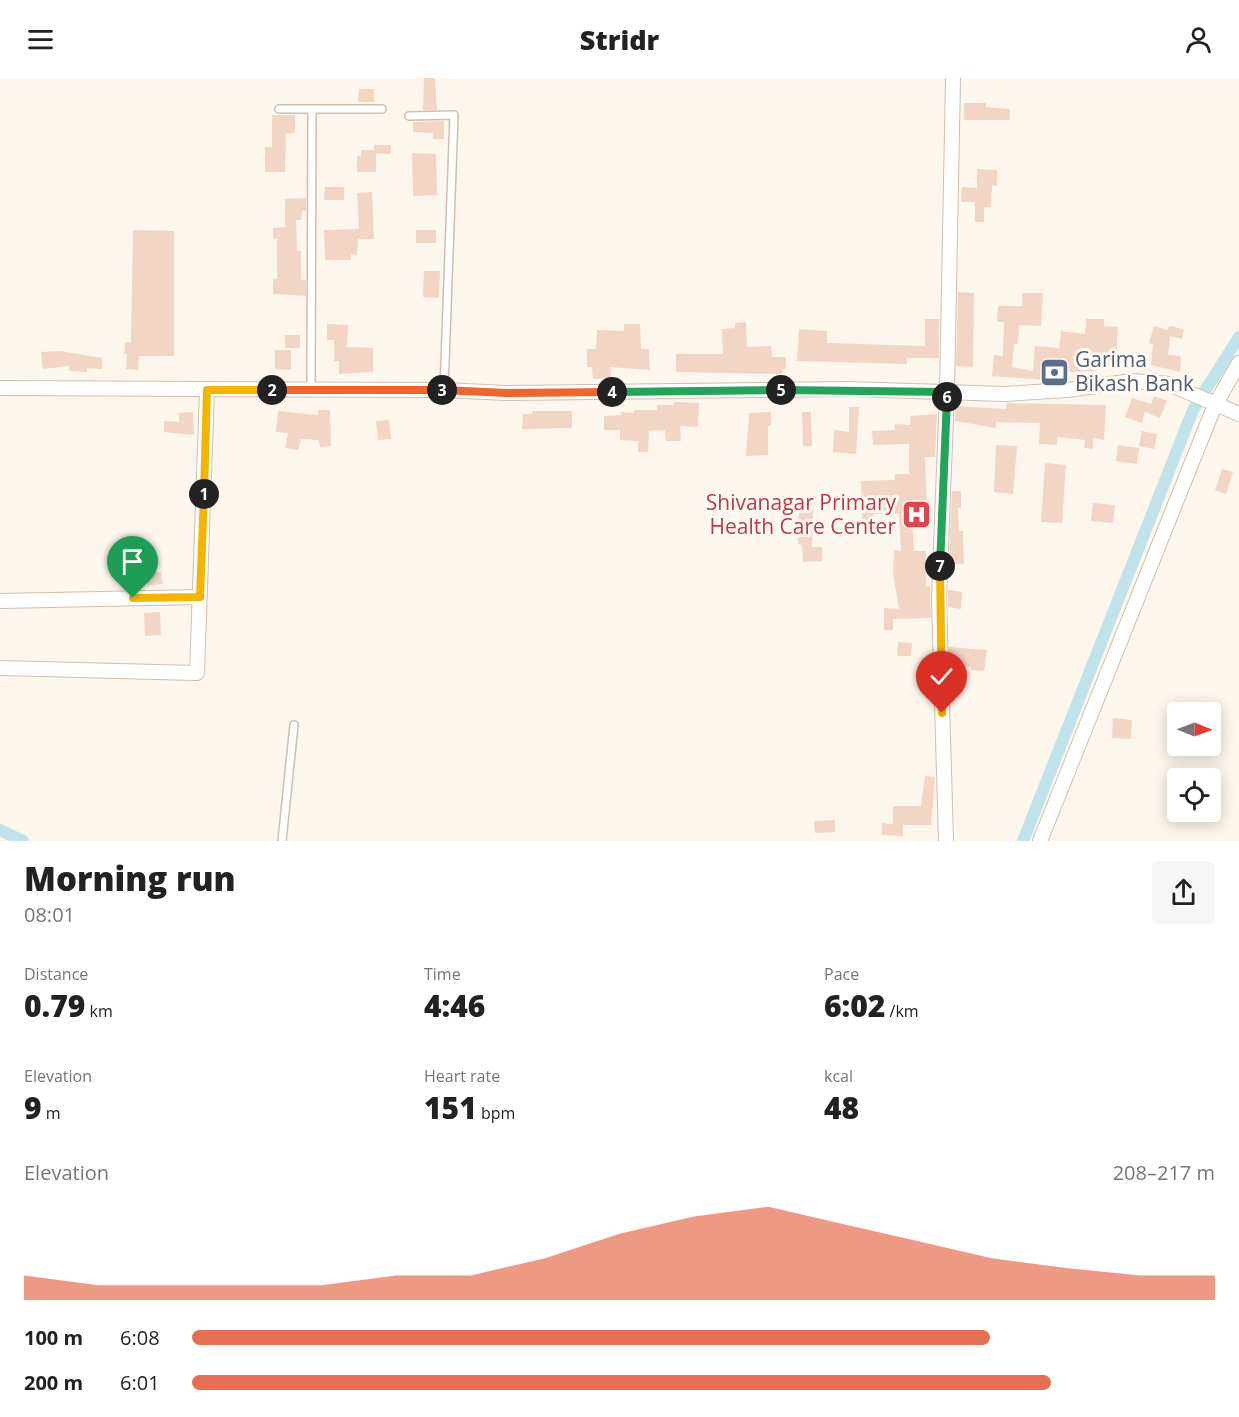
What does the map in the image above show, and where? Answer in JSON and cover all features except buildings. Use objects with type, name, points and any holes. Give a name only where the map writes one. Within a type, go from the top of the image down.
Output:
[{"type":"street","points":[[946,841],[939,598],[947,392],[953,78]]},
{"type":"street","points":[[1040,841],[1211,404],[1239,363]]},
{"type":"street","points":[[0,388],[444,390],[507,393],[849,389],[1005,394],[1067,390],[1132,381],[1169,384],[1211,404],[1239,414]]},
{"type":"street","points":[[0,668],[197,673],[207,390]]},
{"type":"street","points":[[0,601],[200,597]]},
{"type":"lane","points":[[279,110],[382,109]]},
{"type":"lane","points":[[311,391],[312,110]]},
{"type":"lane","points":[[409,116],[454,115],[444,390]]},
{"type":"lane","points":[[282,841],[294,725]]},
{"type":"waterway","points":[[1023,841],[1193,410],[1239,337]]},
{"type":"waterway","points":[[0,830],[23,841]]},
{"type":"place","name":"Garima Bikash Bank","points":[[1054,372]]},
{"type":"place","name":"Shivanagar Primary Health Care Center","points":[[917,515]]},
{"type":"route","points":[[133,598],[200,597],[207,390],[444,390],[507,393],[849,389],[947,392],[939,598],[942,713]]}]
